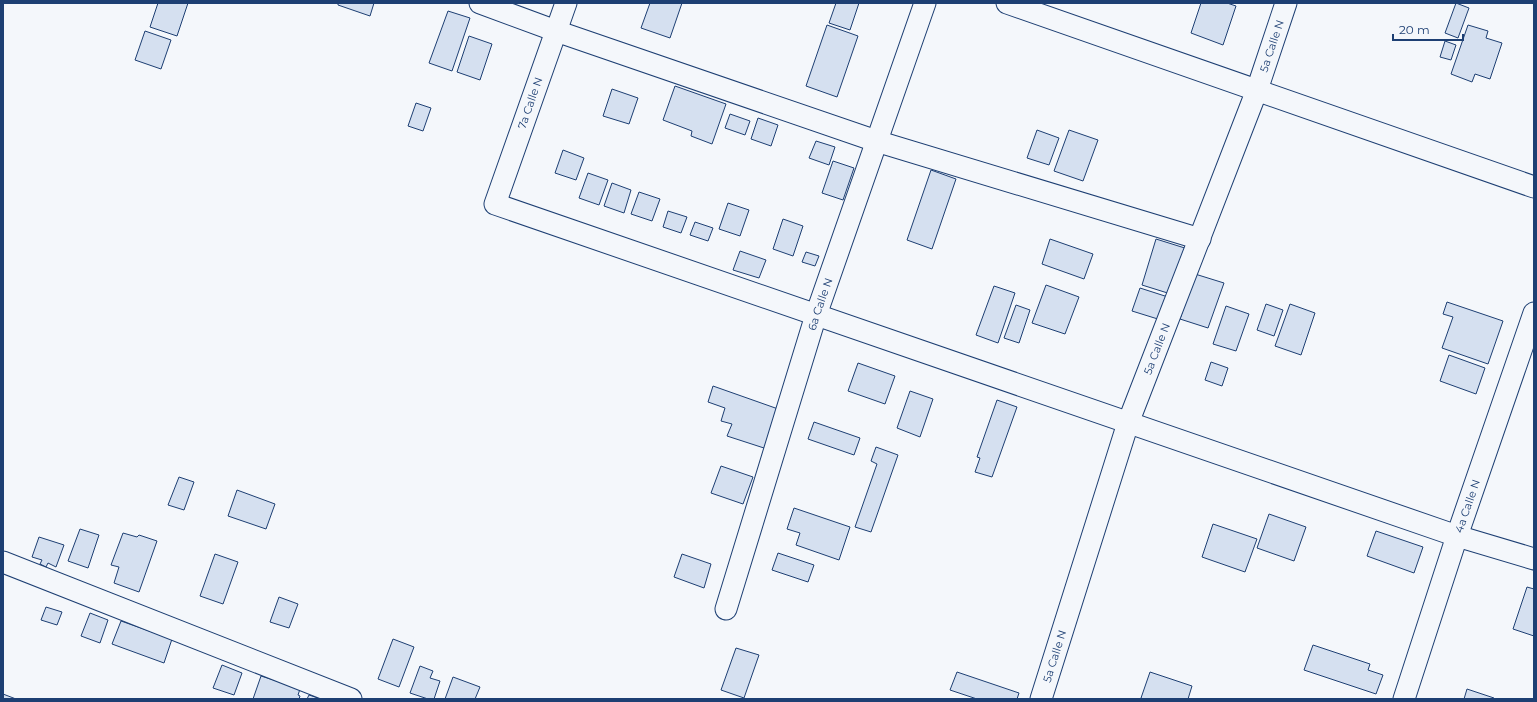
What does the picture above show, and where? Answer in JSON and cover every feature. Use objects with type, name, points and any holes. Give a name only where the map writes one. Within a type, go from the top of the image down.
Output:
[{"type":"street","points":[[476,3],[876,141],[1200,239]]},
{"type":"street","points":[[480,3],[556,31]]},
{"type":"street","name":"7a Calle N","points":[[566,3],[495,204],[816,315]]},
{"type":"street","name":"6a Calle N","points":[[726,609],[816,315],[925,3]]},
{"type":"street","points":[[1007,3],[1534,187]]},
{"type":"street","name":"5a Calle N","points":[[1041,699],[1128,422],[1257,90],[1286,3]]},
{"type":"street","name":"4a Calle N","points":[[1404,699],[1457,536],[1534,313]]},
{"type":"street","points":[[816,315],[1457,536],[1534,559]]},
{"type":"street","points":[[3,562],[351,699]]},
{"type":"building","points":[[158,3],[188,3],[177,36],[150,27]]},
{"type":"building","points":[[338,3],[374,3],[370,16],[338,5]]},
{"type":"building","points":[[650,3],[682,3],[670,38],[641,28]]},
{"type":"building","points":[[836,3],[859,3],[850,30],[829,23]]},
{"type":"building","points":[[1201,3],[1227,3],[1236,6],[1223,45],[1191,33]]},
{"type":"building","points":[[1456,3],[1469,8],[1458,38],[1445,33]]},
{"type":"building","points":[[448,11],[470,18],[452,71],[429,63]]},
{"type":"building","points":[[827,25],[858,36],[837,97],[806,86]]},
{"type":"building","points":[[1468,25],[1488,31],[1486,38],[1502,43],[1490,79],[1475,74],[1472,82],[1451,74]]},
{"type":"building","points":[[145,31],[171,40],[161,69],[135,60]]},
{"type":"building","points":[[469,36],[492,44],[480,80],[457,72]]},
{"type":"building","points":[[1445,41],[1456,45],[1451,60],[1440,57]]},
{"type":"building","points":[[675,86],[726,104],[712,144],[691,136],[692,131],[663,120]]},
{"type":"building","points":[[612,89],[638,98],[629,124],[603,116]]},
{"type":"building","points":[[416,103],[431,108],[423,131],[408,126]]},
{"type":"building","points":[[730,114],[750,121],[745,135],[725,128]]},
{"type":"building","points":[[758,118],[778,125],[771,146],[751,139]]},
{"type":"building","points":[[1037,130],[1059,138],[1049,165],[1027,158]]},
{"type":"building","points":[[1069,130],[1098,140],[1083,181],[1054,171]]},
{"type":"building","points":[[816,141],[835,147],[829,165],[809,158]]},
{"type":"building","points":[[563,150],[584,158],[576,180],[555,173]]},
{"type":"building","points":[[833,161],[854,168],[843,200],[822,193]]},
{"type":"building","points":[[931,170],[956,179],[932,249],[907,240]]},
{"type":"building","points":[[588,173],[608,180],[599,205],[579,198]]},
{"type":"building","points":[[612,183],[631,190],[624,213],[604,206]]},
{"type":"building","points":[[639,192],[660,199],[652,221],[631,214]]},
{"type":"building","points":[[728,203],[749,210],[740,236],[719,229]]},
{"type":"building","points":[[668,211],[687,217],[681,233],[663,227]]},
{"type":"building","points":[[783,219],[803,226],[793,256],[773,249]]},
{"type":"building","points":[[695,222],[713,228],[708,241],[690,235]]},
{"type":"building","points":[[1050,239],[1093,254],[1084,279],[1042,264]]},
{"type":"building","points":[[1156,239],[1188,249],[1174,295],[1142,285]]},
{"type":"building","points":[[740,251],[766,260],[759,278],[733,270]]},
{"type":"building","points":[[806,252],[819,256],[815,266],[802,262]]},
{"type":"building","points":[[1195,274],[1224,283],[1208,328],[1180,319]]},
{"type":"building","points":[[1046,285],[1079,297],[1065,334],[1032,323]]},
{"type":"building","points":[[994,286],[1015,293],[998,343],[976,335]]},
{"type":"building","points":[[1140,288],[1168,297],[1161,320],[1132,311]]},
{"type":"building","points":[[1447,302],[1503,321],[1488,364],[1442,348],[1453,317],[1443,314]]},
{"type":"building","points":[[1266,304],[1283,310],[1274,336],[1257,330]]},
{"type":"building","points":[[1290,304],[1315,313],[1301,355],[1275,346]]},
{"type":"building","points":[[1016,305],[1030,310],[1019,343],[1004,338]]},
{"type":"building","points":[[1226,306],[1249,314],[1236,351],[1213,344]]},
{"type":"building","points":[[1449,355],[1485,368],[1476,394],[1440,381]]},
{"type":"building","points":[[1211,362],[1228,368],[1222,386],[1205,380]]},
{"type":"building","points":[[858,363],[895,376],[885,404],[848,391]]},
{"type":"building","points":[[713,386],[781,410],[767,449],[727,436],[732,424],[721,421],[725,408],[708,402]]},
{"type":"building","points":[[910,391],[933,399],[920,437],[897,428]]},
{"type":"building","points":[[997,400],[1017,407],[992,477],[975,472],[980,458],[977,457]]},
{"type":"building","points":[[814,422],[860,438],[854,455],[808,439]]},
{"type":"building","points":[[876,447],[898,455],[871,532],[855,527],[877,464],[871,461]]},
{"type":"building","points":[[721,466],[753,477],[743,504],[711,493]]},
{"type":"building","points":[[179,477],[194,482],[184,510],[168,505]]},
{"type":"building","points":[[237,490],[275,504],[266,529],[228,516]]},
{"type":"building","points":[[794,508],[850,527],[839,560],[796,545],[800,533],[787,529]]},
{"type":"building","points":[[1269,514],[1306,527],[1294,561],[1257,548]]},
{"type":"building","points":[[1213,524],[1257,539],[1245,572],[1202,557]]},
{"type":"building","points":[[80,529],[99,535],[88,568],[68,561]]},
{"type":"building","points":[[1376,531],[1423,547],[1414,573],[1367,556]]},
{"type":"building","points":[[123,533],[137,537],[139,535],[157,541],[139,592],[114,583],[119,567],[111,565]]},
{"type":"building","points":[[39,537],[64,545],[56,567],[48,563],[46,567],[40,564],[42,560],[32,557]]},
{"type":"building","points":[[778,553],[814,565],[808,582],[772,570]]},
{"type":"building","points":[[215,554],[238,562],[223,604],[200,596]]},
{"type":"building","points":[[682,554],[711,564],[704,588],[674,577]]},
{"type":"building","points":[[1527,587],[1534,589],[1534,636],[1513,629]]},
{"type":"building","points":[[279,597],[298,604],[289,628],[270,622]]},
{"type":"building","points":[[46,607],[62,612],[57,625],[41,620]]},
{"type":"building","points":[[90,613],[108,620],[100,643],[81,636]]},
{"type":"building","points":[[121,621],[172,639],[164,663],[112,644]]},
{"type":"building","points":[[393,639],[414,647],[399,687],[378,679]]},
{"type":"building","points":[[1313,645],[1370,664],[1368,670],[1383,675],[1376,694],[1304,670]]},
{"type":"building","points":[[736,648],[759,655],[744,698],[721,690]]},
{"type":"building","points":[[222,665],[242,673],[234,695],[213,688]]},
{"type":"building","points":[[420,666],[433,671],[430,678],[440,681],[434,699],[428,699],[410,693]]},
{"type":"building","points":[[957,672],[1019,693],[1017,699],[977,699],[950,690]]},
{"type":"building","points":[[1150,672],[1192,686],[1188,699],[1141,698]]},
{"type":"building","points":[[261,676],[277,681],[279,678],[301,686],[298,695],[300,696],[299,699],[253,699]]},
{"type":"building","points":[[453,677],[480,687],[475,699],[445,699]]},
{"type":"building","points":[[1467,689],[1494,698],[1494,699],[1464,699]]},
{"type":"building","points":[[3,694],[16,699],[3,699]]},
{"type":"building","points":[[309,695],[321,699],[307,699]]}]
